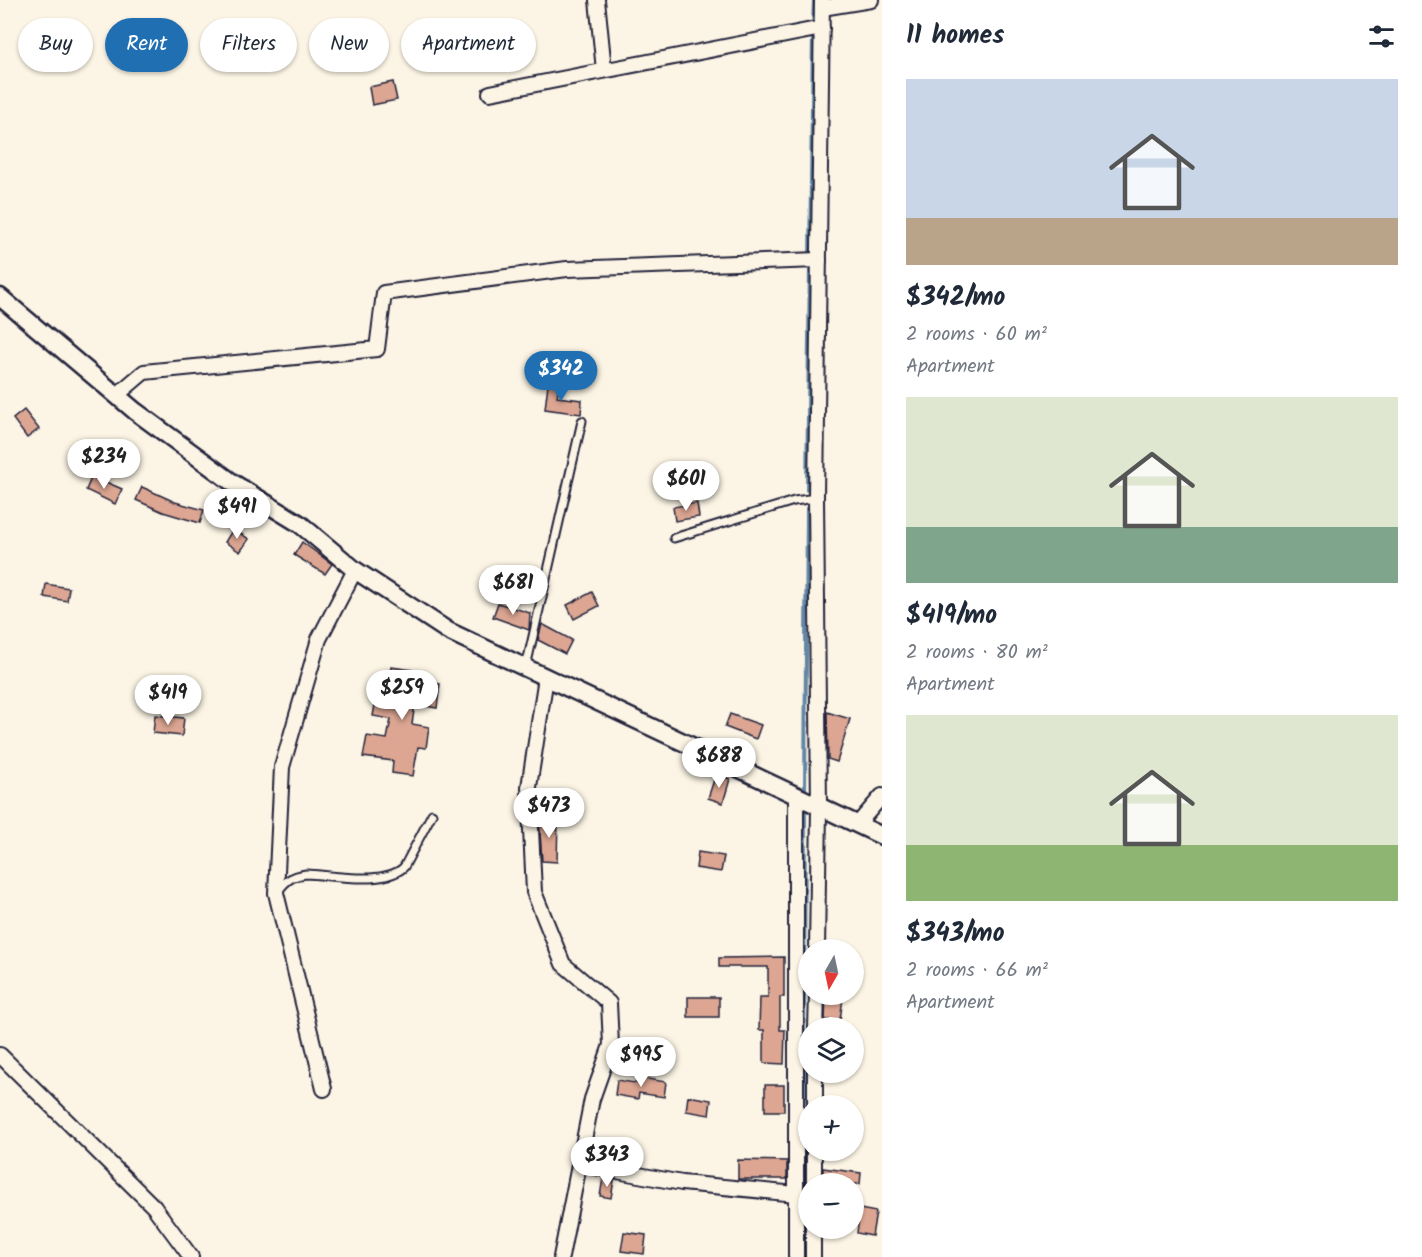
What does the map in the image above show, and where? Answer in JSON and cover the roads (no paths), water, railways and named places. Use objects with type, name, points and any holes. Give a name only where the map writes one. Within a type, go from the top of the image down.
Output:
[{"type":"street","points":[[597,0],[604,69]]},
{"type":"street","points":[[817,939],[813,260],[816,29],[822,4],[871,0]]},
{"type":"street","points":[[490,93],[816,29]]},
{"type":"street","points":[[117,395],[144,372],[377,349],[384,293],[567,269],[813,260]]},
{"type":"street","points":[[0,297],[117,395],[233,483],[300,524],[355,570],[448,631],[882,836]]},
{"type":"street","points":[[324,1089],[276,893],[282,767],[319,639],[355,570]]},
{"type":"street","points":[[546,677],[529,787],[534,892],[563,964],[609,1003],[611,1045],[592,1099],[561,1257]]},
{"type":"street","points":[[857,825],[882,796]]},
{"type":"street","points":[[796,797],[796,1257]]},
{"type":"street","points":[[0,1055],[153,1207],[191,1257]]},
{"type":"street","points":[[579,1164],[682,1183],[796,1194]]},
{"type":"street","points":[[813,1239],[813,1257]]},
{"type":"lane","points":[[526,668],[582,421]]},
{"type":"lane","points":[[674,538],[794,501],[816,498]]},
{"type":"lane","points":[[276,893],[287,880],[306,874],[383,879],[397,874],[404,867],[432,814]]},
{"type":"waterway","points":[[813,26],[814,0]]},
{"type":"waterway","points":[[810,257],[813,34]]},
{"type":"waterway","points":[[807,490],[810,265]]},
{"type":"waterway","points":[[805,793],[807,509]]},
{"type":"waterway","points":[[803,1257],[805,804]]}]
